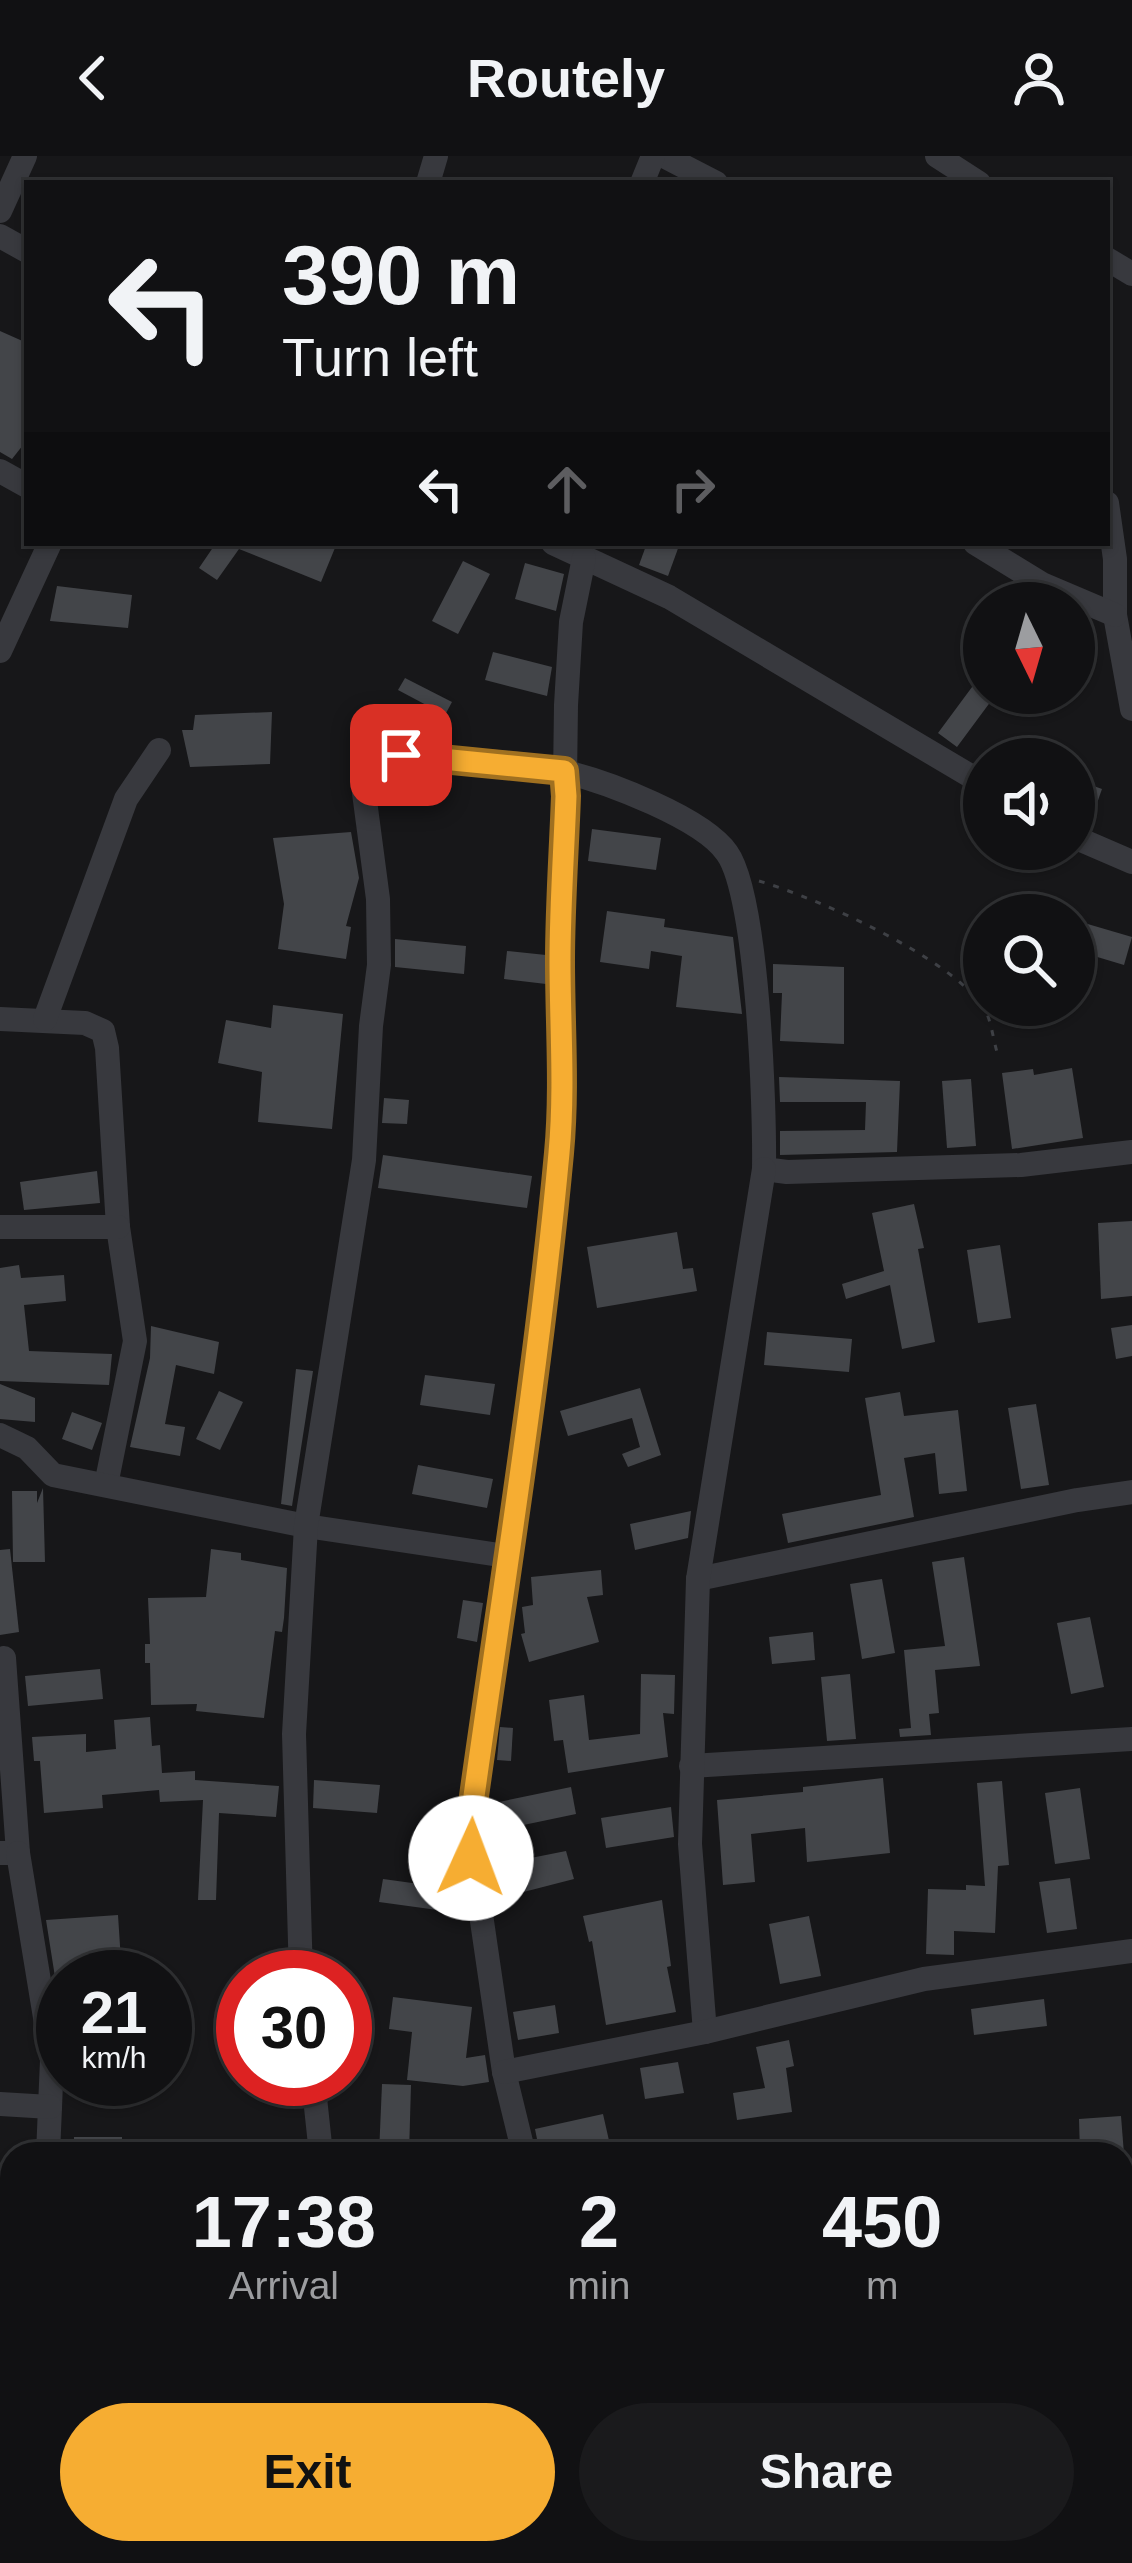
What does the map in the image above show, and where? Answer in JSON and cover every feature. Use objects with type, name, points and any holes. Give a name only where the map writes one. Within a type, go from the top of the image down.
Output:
[{"type":"street","points":[[0,211],[25,156]]},
{"type":"street","points":[[664,156],[710,180]]},
{"type":"street","points":[[937,156],[974,180]]},
{"type":"street","points":[[1110,527],[1115,615],[1132,709]]},
{"type":"street","points":[[0,651],[49,546]]},
{"type":"street","points":[[560,546],[669,597],[963,772]]},
{"type":"street","points":[[980,546],[1042,584],[1115,615]]},
{"type":"street","points":[[521,2142],[504,2072],[469,1832],[531,1410],[560,1148],[564,771],[571,622],[584,557]]},
{"type":"street","points":[[44,1019],[126,800],[159,750]]},
{"type":"street","points":[[300,1950],[294,1734],[306,1526],[364,1160],[380,936],[364,793],[370,762],[382,754],[564,771],[670,809],[724,848],[740,875],[764,1123],[764,1169],[698,1579],[692,1883],[705,2032]]},
{"type":"street","points":[[1095,846],[1132,862]]},
{"type":"street","points":[[0,1019],[85,1023],[103,1031],[107,1048],[118,1226],[135,1341],[106,1485]]},
{"type":"street","points":[[764,1169],[1021,1165],[1132,1152]]},
{"type":"street","points":[[0,1227],[118,1226]]},
{"type":"street","points":[[0,1435],[27,1448],[52,1475],[306,1526],[506,1556]]},
{"type":"street","points":[[698,1579],[1132,1492]]},
{"type":"street","points":[[4,1658],[9,1853],[52,2060],[49,2142]]},
{"type":"street","points":[[691,1766],[1132,1739]]},
{"type":"street","points":[[504,2072],[705,2032],[924,1979],[1132,1951]]},
{"type":"street","points":[[0,2104],[50,2108]]},
{"type":"street","points":[[317,2106],[320,2142]]},
{"type":"path","points":[[740,875],[807,896],[884,933],[948,975],[984,1008],[997,1052]]},
{"type":"building","points":[[0,331],[24,342],[24,444],[12,459],[0,452]]},
{"type":"building","points":[[214,546],[336,546],[321,582],[239,549],[217,580],[199,568]]},
{"type":"building","points":[[646,546],[679,546],[668,576],[639,565]]},
{"type":"building","points":[[463,561],[490,574],[458,634],[432,621]]},
{"type":"building","points":[[525,563],[564,574],[556,611],[515,599]]},
{"type":"building","points":[[57,586],[132,595],[128,628],[50,621]]},
{"type":"building","points":[[493,652],[552,667],[547,696],[485,680]]},
{"type":"building","points":[[405,678],[452,702],[445,715],[398,690]]},
{"type":"building","points":[[963,699],[963,714],[981,714],[957,747],[938,733]]},
{"type":"building","points":[[272,712],[270,764],[190,767],[182,730],[193,730],[195,715]]},
{"type":"building","points":[[592,829],[661,838],[656,870],[588,861]]},
{"type":"building","points":[[351,832],[359,878],[346,926],[351,927],[346,959],[278,949],[284,904],[273,838]]},
{"type":"building","points":[[607,911],[665,919],[664,927],[733,937],[742,1014],[676,1007],[682,956],[651,951],[649,969],[600,962]]},
{"type":"building","points":[[1095,926],[1132,937],[1124,965],[1095,956]]},
{"type":"building","points":[[395,939],[466,946],[464,974],[395,967]]},
{"type":"building","points":[[507,951],[546,955],[546,984],[504,979]]},
{"type":"building","points":[[773,964],[844,967],[844,1044],[780,1041],[782,993],[773,993]]},
{"type":"building","points":[[273,1005],[343,1014],[332,1129],[258,1122],[262,1072],[218,1063],[226,1020],[271,1028]]},
{"type":"building","points":[[1072,1068],[1083,1138],[1012,1149],[1002,1073],[1033,1069],[1034,1075]]},
{"type":"building","points":[[779,1077],[900,1081],[897,1152],[780,1155],[780,1131],[865,1130],[866,1102],[780,1102]]},
{"type":"building","points":[[971,1079],[976,1146],[947,1148],[942,1081]]},
{"type":"building","points":[[384,1098],[409,1100],[407,1124],[382,1123]]},
{"type":"building","points":[[383,1155],[532,1176],[527,1208],[378,1188]]},
{"type":"building","points":[[97,1171],[100,1203],[24,1210],[20,1182]]},
{"type":"building","points":[[914,1204],[935,1342],[902,1349],[890,1285],[846,1299],[842,1284],[884,1271],[872,1213]]},
{"type":"building","points":[[1132,1221],[1132,1296],[1101,1299],[1098,1223]]},
{"type":"building","points":[[677,1232],[683,1269],[693,1268],[697,1291],[597,1308],[587,1247]]},
{"type":"building","points":[[1000,1245],[1011,1318],[978,1323],[967,1250]]},
{"type":"building","points":[[19,1265],[21,1278],[64,1275],[66,1301],[24,1305],[29,1351],[112,1354],[109,1385],[0,1381],[0,1268]]},
{"type":"building","points":[[1132,1325],[1132,1356],[1116,1359],[1111,1328]]},
{"type":"building","points":[[151,1326],[219,1342],[214,1374],[176,1365],[165,1424],[185,1427],[180,1456],[130,1447],[150,1358]]},
{"type":"building","points":[[767,1332],[852,1339],[849,1372],[764,1365]]},
{"type":"building","points":[[296,1369],[313,1371],[292,1506],[281,1504]]},
{"type":"building","points":[[425,1375],[495,1384],[490,1415],[420,1405]]},
{"type":"building","points":[[0,1384],[35,1398],[35,1422],[0,1419]]},
{"type":"building","points":[[640,1388],[661,1455],[628,1467],[622,1454],[640,1447],[632,1418],[568,1436],[560,1411]]},
{"type":"building","points":[[219,1391],[243,1402],[220,1450],[196,1439]]},
{"type":"building","points":[[900,1392],[904,1416],[958,1410],[967,1491],[939,1494],[935,1453],[904,1458],[914,1517],[788,1543],[782,1514],[881,1495],[865,1398]]},
{"type":"building","points":[[1036,1404],[1049,1485],[1021,1489],[1008,1408]]},
{"type":"building","points":[[72,1412],[102,1423],[92,1450],[62,1439]]},
{"type":"building","points":[[418,1465],[493,1479],[487,1508],[412,1494]]},
{"type":"building","points":[[43,1488],[45,1562],[13,1562],[12,1491],[37,1491],[37,1503]]},
{"type":"building","points":[[691,1511],[688,1538],[635,1550],[630,1524]]},
{"type":"building","points":[[10,1549],[19,1632],[0,1635],[0,1550]]},
{"type":"building","points":[[211,1549],[287,1568],[282,1632],[275,1631],[264,1718],[196,1711],[197,1704],[151,1705],[150,1663],[145,1663],[145,1644],[150,1644],[148,1598],[206,1597]]},
{"type":"building","points":[[964,1557],[980,1666],[935,1670],[939,1713],[929,1714],[931,1735],[900,1737],[899,1729],[911,1728],[904,1650],[945,1646],[932,1562]]},
{"type":"building","points":[[601,1570],[603,1595],[587,1597],[599,1642],[529,1662],[521,1634],[525,1633],[522,1607],[533,1605],[531,1577]]},
{"type":"building","points":[[882,1579],[895,1653],[862,1659],[850,1584]]},
{"type":"building","points":[[463,1600],[483,1603],[477,1642],[457,1638]]},
{"type":"building","points":[[1090,1617],[1104,1687],[1071,1694],[1057,1623]]},
{"type":"building","points":[[813,1632],[815,1660],[772,1664],[769,1637]]},
{"type":"building","points":[[100,1669],[103,1699],[28,1706],[25,1676]]},
{"type":"building","points":[[641,1674],[675,1675],[674,1714],[663,1713],[668,1757],[568,1773],[563,1740],[554,1741],[549,1700],[584,1695],[589,1740],[640,1734]]},
{"type":"building","points":[[850,1674],[856,1739],[827,1741],[821,1677]]},
{"type":"building","points":[[150,1717],[152,1746],[160,1745],[162,1773],[195,1771],[195,1780],[279,1786],[276,1817],[219,1813],[216,1900],[198,1900],[203,1800],[160,1802],[159,1790],[102,1795],[103,1808],[44,1813],[40,1761],[34,1761],[32,1737],[86,1734],[86,1752],[116,1749],[114,1720]]},
{"type":"building","points":[[500,1727],[513,1728],[511,1761],[497,1760]]},
{"type":"building","points":[[883,1778],[890,1853],[807,1862],[805,1828],[751,1834],[755,1882],[723,1885],[717,1800]]},
{"type":"building","points":[[314,1780],[380,1785],[377,1813],[313,1808]]},
{"type":"building","points":[[1002,1781],[1009,1865],[998,1866],[995,1933],[954,1931],[954,1955],[926,1954],[928,1889],[985,1886],[977,1783]]},
{"type":"building","points":[[571,1787],[576,1814],[495,1831],[489,1804]]},
{"type":"building","points":[[1080,1788],[1090,1859],[1055,1864],[1045,1793]]},
{"type":"building","points":[[671,1807],[674,1837],[606,1848],[601,1818]]},
{"type":"building","points":[[566,1851],[574,1879],[508,1896],[500,1864]]},
{"type":"building","points":[[1070,1878],[1077,1929],[1047,1933],[1039,1882]]},
{"type":"building","points":[[383,1879],[456,1889],[452,1912],[379,1902]]},
{"type":"building","points":[[662,1900],[676,2012],[606,2025],[592,1941],[583,1916]]},
{"type":"building","points":[[118,1915],[120,1950],[51,1950],[46,1920]]},
{"type":"building","points":[[809,1916],[821,1976],[780,1984],[769,1924]]},
{"type":"building","points":[[393,1997],[472,2007],[466,2058],[485,2055],[489,2082],[463,2086],[407,2080],[412,2032],[389,2029]]},
{"type":"building","points":[[1044,1999],[1047,2026],[974,2035],[971,2009]]},
{"type":"building","points":[[555,2005],[559,2033],[518,2040],[513,2012]]},
{"type":"building","points":[[789,2040],[794,2066],[786,2068],[792,2112],[737,2120],[733,2093],[765,2088],[756,2047]]},
{"type":"building","points":[[678,2062],[684,2093],[645,2099],[640,2068]]},
{"type":"building","points":[[382,2084],[411,2085],[409,2142],[380,2142]]},
{"type":"building","points":[[603,2114],[609,2142],[538,2142],[535,2129]]},
{"type":"building","points":[[1121,2116],[1123,2142],[1080,2142],[1079,2119]]},
{"type":"building","points":[[74,2137],[122,2137],[122,2142],[74,2142]]},
{"type":"route","points":[[401,755],[564,771],[566,796],[560,1148],[531,1410],[469,1832],[471,1858]]}]
